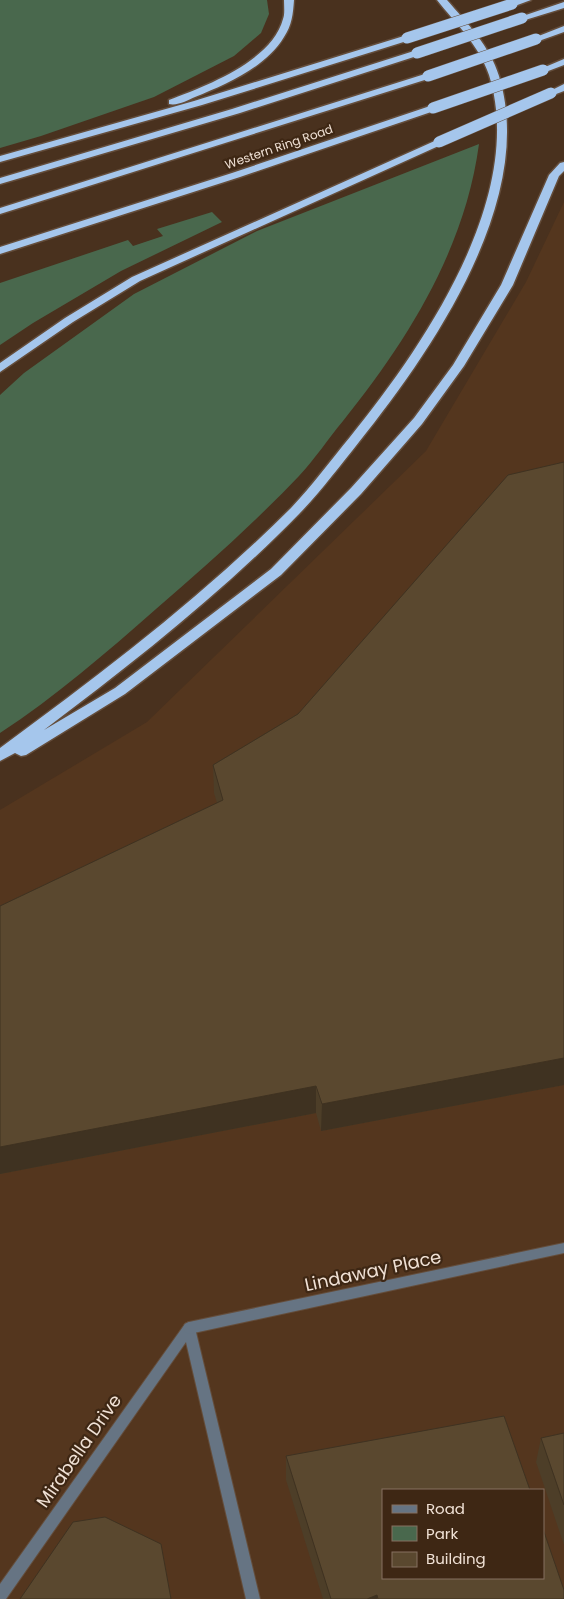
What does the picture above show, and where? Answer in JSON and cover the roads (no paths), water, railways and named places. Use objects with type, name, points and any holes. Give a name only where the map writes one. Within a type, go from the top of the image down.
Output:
[{"type":"highway","points":[[0,157],[152,109],[221,81],[262,57],[275,44],[289,17],[289,0]]},
{"type":"highway","points":[[0,756],[86,692],[177,619],[256,549],[307,498],[398,385],[442,316],[470,260],[495,191],[500,153],[501,109],[494,76],[480,45],[442,0]]},
{"type":"highway","points":[[0,157],[198,103],[526,0]]},
{"type":"highway","points":[[0,181],[236,111],[564,5]]},
{"type":"highway","name":"Western Ring Road","points":[[0,212],[428,76],[564,29]]},
{"type":"highway","name":"Western Ring Road","points":[[0,251],[236,175],[564,62]]},
{"type":"highway","points":[[0,368],[68,320],[136,279],[247,227],[331,192],[564,87]]},
{"type":"highway","points":[[0,764],[128,685],[276,572],[356,491],[418,421],[458,366],[506,285],[554,175],[564,165]]},
{"type":"street","name":"Lindaway Place","points":[[189,1328],[564,1248]]},
{"type":"street","name":"Mirabella Drive","points":[[0,1596],[189,1328]]},
{"type":"street","points":[[189,1328],[253,1599]]}]
